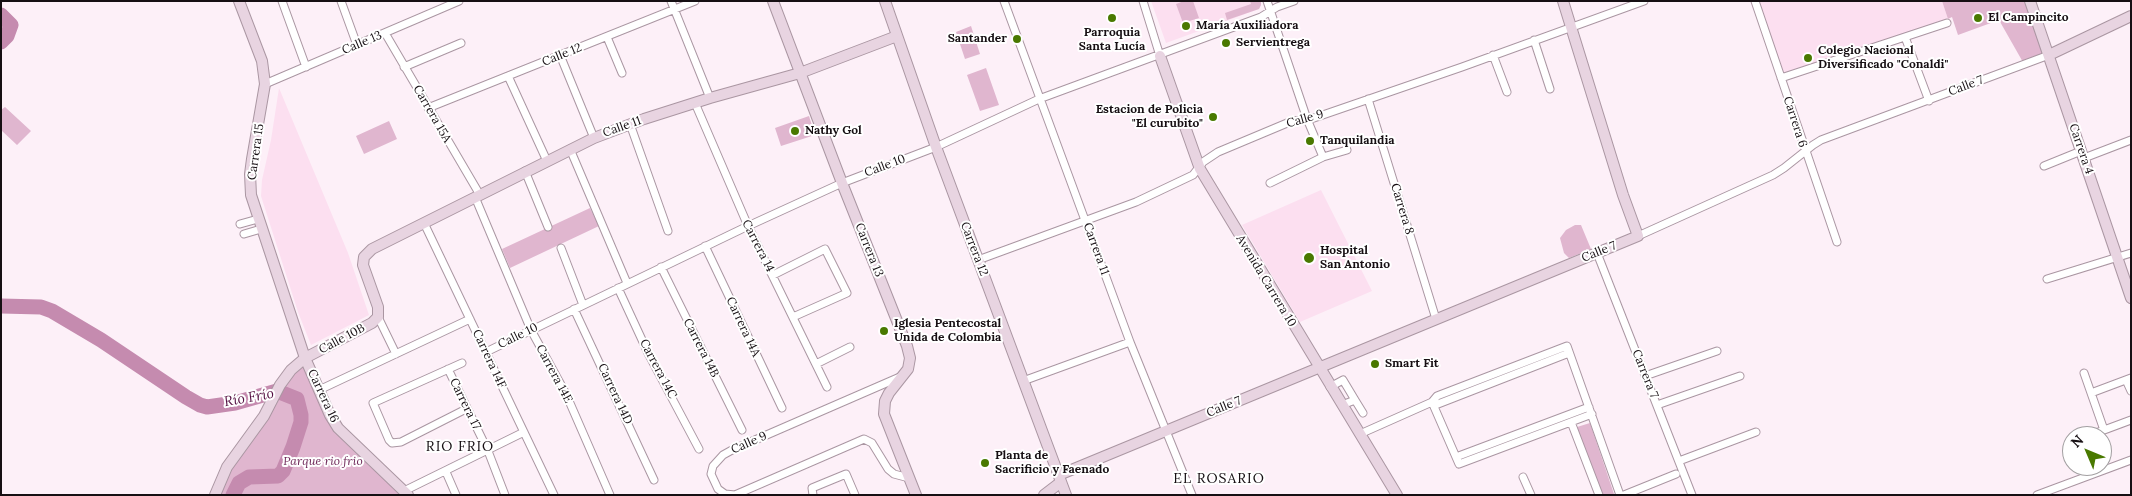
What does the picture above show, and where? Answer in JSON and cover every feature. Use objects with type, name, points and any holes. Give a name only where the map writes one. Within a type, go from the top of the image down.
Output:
[{"type":"street","name":"Carrera 15","points":[[239,1],[262,62],[265,84],[250,174],[251,195],[305,358]]},
{"type":"street","points":[[282,1],[306,67]]},
{"type":"street","points":[[341,1],[357,45]]},
{"type":"street","name":"Calle 13","points":[[265,84],[459,1]]},
{"type":"street","points":[[671,1],[710,98]]},
{"type":"street","name":"Calle 12","points":[[428,108],[695,1]]},
{"type":"street","name":"Carrera 13","points":[[773,1],[842,183],[907,346],[910,358],[905,374]]},
{"type":"street","name":"Carrera 12","points":[[885,1],[936,147],[1066,495]]},
{"type":"street","name":"Carrera 11","points":[[1004,1],[1130,342],[1192,495]]},
{"type":"street","points":[[1143,1],[1160,56]]},
{"type":"street","points":[[1267,1],[1307,119],[1324,157]]},
{"type":"street","name":"Calle 10","points":[[486,352],[627,283],[842,183],[936,147],[1039,99],[1262,17],[1270,11],[1294,1]]},
{"type":"street","points":[[1563,1],[1623,195],[1638,236]]},
{"type":"street","name":"Calle 9","points":[[978,260],[1087,222],[1193,175],[1200,169],[1203,162],[1218,152],[1292,122],[1307,119],[1462,68],[1644,1]]},
{"type":"street","name":"Carrera 6","points":[[1755,1],[1804,150],[1837,242]]},
{"type":"street","name":"Carrera 4","points":[[2030,1],[2131,298]]},
{"type":"street","name":"Calle 7","points":[[1044,495],[1060,478],[1165,431],[1638,236],[1772,175],[1784,168],[1804,150],[1841,132],[1929,101],[2048,55],[2131,16]]},
{"type":"street","points":[[1781,78],[1947,24]]},
{"type":"street","name":"Carrera 15A","points":[[385,34],[478,196]]},
{"type":"street","points":[[607,36],[622,73]]},
{"type":"street","name":"Calle 11","points":[[378,317],[378,307],[363,265],[364,257],[372,249],[594,138],[710,98],[800,72],[897,36]]},
{"type":"street","points":[[1906,37],[1929,101]]},
{"type":"street","points":[[1534,40],[1550,89]]},
{"type":"street","points":[[404,67],[461,43]]},
{"type":"street","points":[[560,55],[594,138]]},
{"type":"street","points":[[1493,55],[1506,92]]},
{"type":"street","name":"Avenida Carrera 10","points":[[1160,56],[1200,169],[1318,368],[1397,495]]},
{"type":"street","points":[[508,76],[547,160]]},
{"type":"street","name":"Carrera 8","points":[[1368,99],[1436,320]]},
{"type":"street","name":"Carrera 14","points":[[695,103],[748,226],[827,387]]},
{"type":"street","points":[[630,124],[668,230]]},
{"type":"street","points":[[2044,166],[2131,140]]},
{"type":"street","points":[[570,149],[627,283]]},
{"type":"street","points":[[1270,183],[1324,157],[1347,150]]},
{"type":"street","points":[[525,171],[548,227]]},
{"type":"street","name":"Carrera 14E","points":[[478,196],[531,330],[566,394],[610,495]]},
{"type":"street","name":"Carrera 14F","points":[[424,223],[554,495]]},
{"type":"street","points":[[240,224],[260,224]]},
{"type":"street","points":[[244,234],[260,224]]},
{"type":"street","name":"Carrera 14A","points":[[705,246],[782,408]]},
{"type":"street","points":[[561,248],[583,305]]},
{"type":"street","points":[[773,275],[825,249],[847,293],[794,317]]},
{"type":"street","name":"Carrera 7","points":[[1597,253],[1692,495]]},
{"type":"street","points":[[2047,279],[2131,253]]},
{"type":"street","name":"Carrera 14B","points":[[661,267],[742,430]]},
{"type":"street","name":"Carrera 14C","points":[[618,288],[649,355],[699,449]]},
{"type":"street","name":"Carrera 14D","points":[[574,309],[654,480]]},
{"type":"street","points":[[378,317],[396,354]]},
{"type":"street","name":"Calle 10B","points":[[215,495],[226,467],[272,402],[280,385],[291,370],[305,358],[372,323],[378,317]]},
{"type":"street","points":[[320,390],[470,319]]},
{"type":"street","points":[[1024,381],[1130,342]]},
{"type":"street","points":[[816,364],[850,348]]},
{"type":"street","points":[[1360,434],[1432,402],[1437,396],[1568,349],[1622,495],[1676,474]]},
{"type":"street","points":[[1645,376],[1717,351]]},
{"type":"street","name":"Carrera 16","points":[[305,358],[330,415],[338,428],[406,493]]},
{"type":"street","points":[[462,363],[373,403],[389,440],[392,442],[401,442],[466,409]]},
{"type":"street","name":"Carrera 17","points":[[448,369],[488,451],[505,495]]},
{"type":"street","points":[[2084,373],[2103,426]]},
{"type":"street","points":[[905,374],[889,392],[884,408],[886,421],[916,495]]},
{"type":"street","name":"Calle 9","points":[[905,374],[724,454],[713,466],[711,474],[718,489],[725,494],[735,495],[864,439],[872,443],[888,469],[894,474],[909,478]]},
{"type":"street","points":[[1657,405],[1740,376]]},
{"type":"street","points":[[2091,393],[2128,379],[2131,392]]},
{"type":"street","points":[[1330,387],[1343,380],[1364,413]]},
{"type":"street","points":[[1342,405],[1355,400]]},
{"type":"street","points":[[1432,402],[1458,461]]},
{"type":"street","points":[[1458,461],[1571,422],[1591,411]]},
{"type":"street","points":[[1458,461],[1591,411]]},
{"type":"street","points":[[2112,427],[2131,420]]},
{"type":"street","points":[[1571,422],[1599,495]]},
{"type":"street","points":[[406,493],[524,432]]},
{"type":"street","points":[[1679,461],[1756,432]]},
{"type":"street","points":[[2038,495],[2131,460]]},
{"type":"street","points":[[446,472],[456,495]]},
{"type":"street","points":[[812,492],[846,474],[855,495]]},
{"type":"street","points":[[1523,477],[1531,495]]},
{"type":"shaded area","name":"María Auxiliadora","points":[[1151,1],[1261,1],[1261,5],[1259,9],[1166,43]]},
{"type":"shaded area","name":"Colegio Nacional Diversificado \"Conaldi\"","points":[[1755,1],[1942,1],[1948,19],[1947,23],[1781,78]]},
{"type":"shaded area","points":[[279,88],[348,253],[369,315],[311,345],[298,312],[261,196],[262,180],[271,140]]},
{"type":"shaded area","name":"Hospital San Antonio","points":[[1321,190],[1372,291],[1300,322],[1242,225]]},
{"type":"green space","points":[[1184,1],[1193,1],[1199,18],[1183,23],[1176,4]]},
{"type":"green space","points":[[1250,1],[1261,1],[1259,9],[1227,20],[1225,13],[1251,4]]},
{"type":"green space","points":[[1942,1],[2030,1],[2049,55],[2024,64],[1999,20],[1958,35],[1952,17],[1948,19]]},
{"type":"green space","points":[[971,26],[980,54],[965,59],[956,32]]},
{"type":"green space","points":[[986,68],[999,105],[980,111],[967,75]]},
{"type":"green space","points":[[5,107],[31,131],[17,145],[1,130],[1,110]]},
{"type":"green space","name":"Nathy Gol","points":[[809,116],[815,135],[781,146],[775,128]]},
{"type":"green space","points":[[389,121],[397,139],[364,154],[356,136]]},
{"type":"green space","points":[[590,208],[599,226],[510,268],[502,249]]},
{"type":"green space","points":[[1575,225],[1581,225],[1591,249],[1569,258],[1564,253],[1560,238],[1566,230]]},
{"type":"green space","name":"Parque rio frio","points":[[305,358],[330,415],[408,495],[215,495],[222,475]]},
{"type":"green space","points":[[1590,423],[1613,495],[1603,495],[1577,427]]},
{"type":"waterway","name":"Río Frío","points":[[1,15],[11,25],[7,36],[1,42]]},
{"type":"waterway","name":"Río Frío","points":[[1,306],[41,307],[52,311],[101,340],[200,405],[207,407],[235,403],[277,391],[297,399],[301,422],[283,471],[278,476],[249,477],[239,483],[233,495]]},
{"type":"place","name":"Parroquia Santa Lucía","points":[[1112,18]]},
{"type":"place","name":"El Campincito","points":[[1978,18]]},
{"type":"place","name":"María Auxiliadora","points":[[1186,26]]},
{"type":"place","name":"Santander","points":[[1017,39]]},
{"type":"place","name":"Servientrega","points":[[1226,43]]},
{"type":"place","name":"Colegio Nacional Diversificado \"Conaldi\"","points":[[1808,58]]},
{"type":"place","name":"Estacion de Policia \"El curubito\"","points":[[1213,117]]},
{"type":"place","name":"Nathy Gol","points":[[795,131]]},
{"type":"place","name":"Tanquilandia","points":[[1310,141]]},
{"type":"place","name":"Hospital San Antonio","points":[[1309,258]]},
{"type":"place","name":"Iglesia Pentecostal Unida de Colombia","points":[[884,331]]},
{"type":"place","name":"Smart Fit","points":[[1375,364]]},
{"type":"place","name":"Planta de Sacrificio y Faenado","points":[[985,463]]},
{"type":"district","name":"RIO FRIO","points":[[460,447]]},
{"type":"district","name":"EL ROSARIO","points":[[1219,479]]}]
